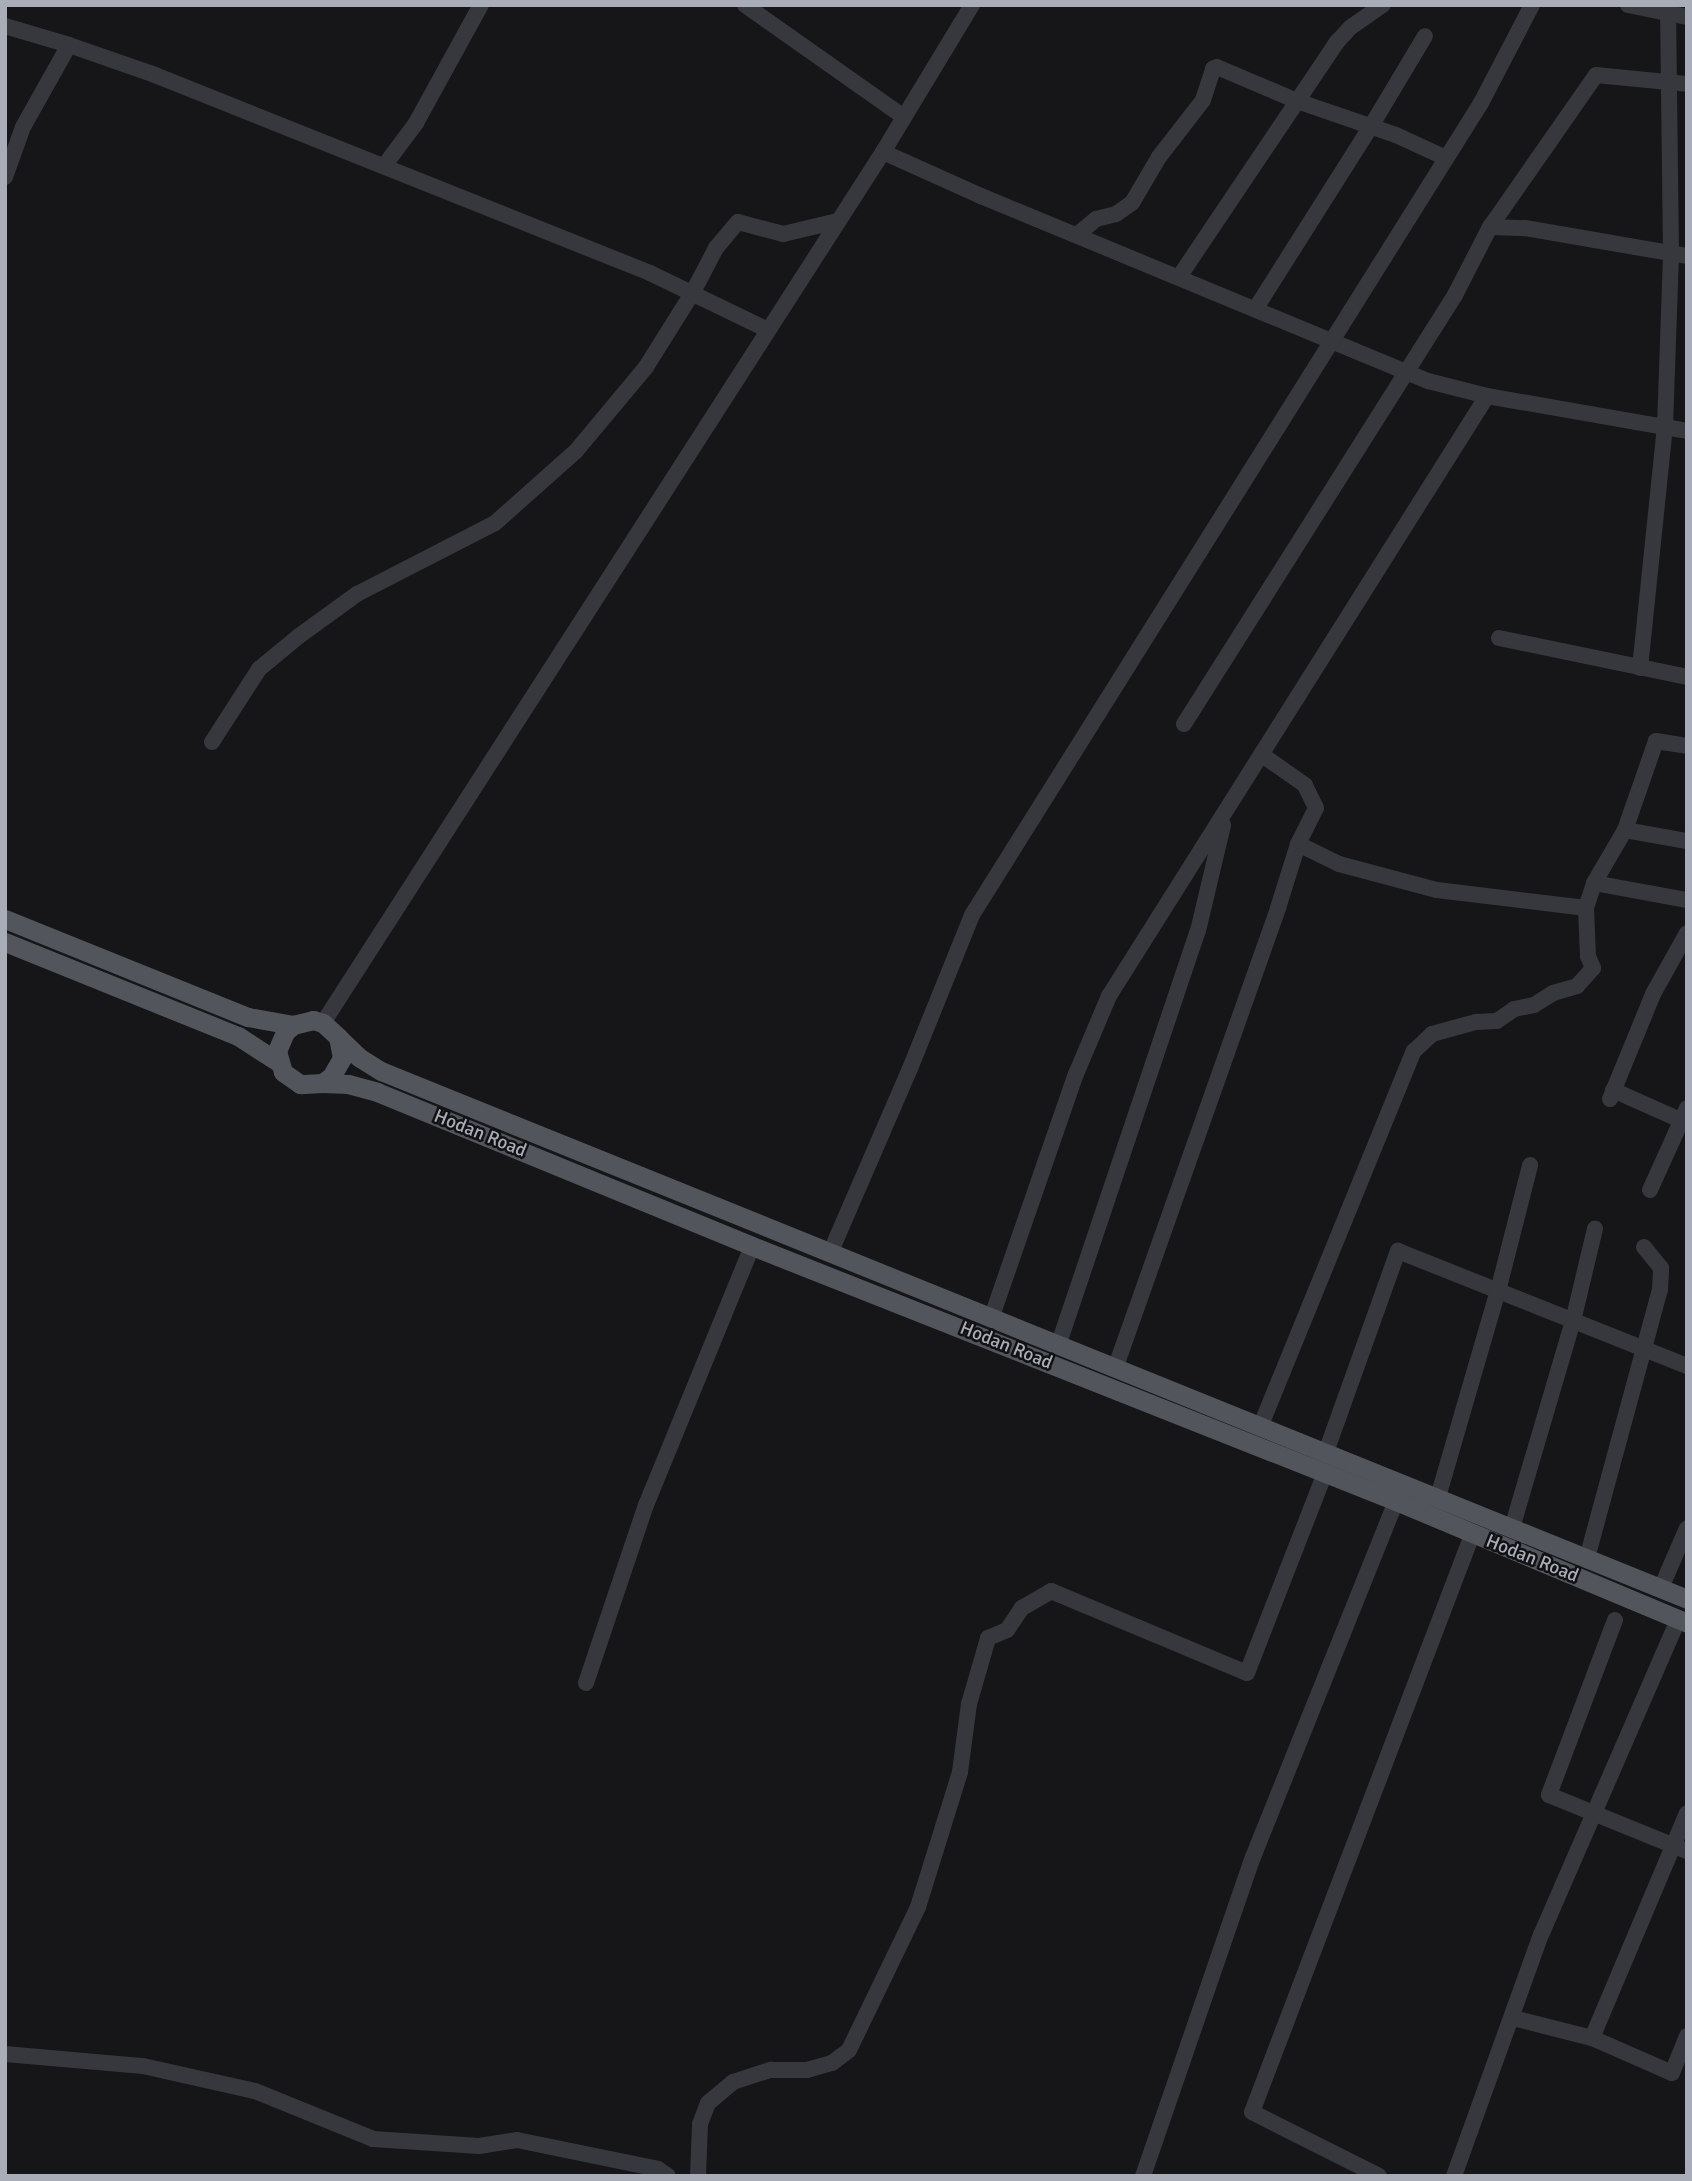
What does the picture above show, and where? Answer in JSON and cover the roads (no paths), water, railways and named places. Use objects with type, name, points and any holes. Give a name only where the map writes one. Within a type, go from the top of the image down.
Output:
[{"type":"main road","points":[[5,919],[248,1017],[293,1025],[313,1020],[323,1023]]},
{"type":"main road","name":"Hodan Road","points":[[5,942],[238,1036],[278,1062],[290,1080],[311,1085],[348,1084],[377,1092],[752,1245],[1396,1501],[1683,1621]]},
{"type":"main road","name":"Hodan Road","points":[[323,1023],[360,1058],[381,1071],[1687,1599]]},
{"type":"main road","points":[[278,1062],[279,1041],[293,1025]]},
{"type":"main road","points":[[322,1083],[338,1068],[342,1058],[338,1037]]},
{"type":"street","points":[[384,166],[416,123],[481,5]]},
{"type":"street","points":[[745,5],[904,117]]},
{"type":"street","points":[[323,1023],[883,152],[972,5]]},
{"type":"street","points":[[1179,277],[1343,34],[1383,5]]},
{"type":"street","points":[[831,1251],[909,1071],[972,915],[1481,103],[1532,5]]},
{"type":"street","points":[[1628,5],[1687,17]]},
{"type":"street","points":[[1640,668],[1665,427],[1679,255],[1668,13]]},
{"type":"street","points":[[5,26],[155,75],[384,166],[693,292],[768,330]]},
{"type":"street","points":[[1256,308],[1425,36]]},
{"type":"street","points":[[5,177],[23,127],[69,45]]},
{"type":"street","points":[[1077,235],[1096,219],[1116,214],[1132,203],[1159,157],[1203,100],[1213,69],[1222,66],[1297,101],[1396,135],[1446,159]]},
{"type":"street","points":[[1184,724],[1455,295],[1490,227],[1596,75],[1669,80],[1687,84]]},
{"type":"street","points":[[883,152],[1428,381],[1487,396],[1687,431]]},
{"type":"street","points":[[212,742],[259,669],[299,636],[357,594],[495,523],[576,451],[646,368],[693,292],[716,248],[738,222],[783,234],[838,221]]},
{"type":"street","points":[[1490,227],[1525,228],[1679,255]]},
{"type":"street","points":[[992,1316],[1076,1074],[1109,996],[1487,396]]},
{"type":"street","points":[[1499,638],[1687,677]]},
{"type":"street","points":[[1261,1425],[1414,1051],[1432,1034],[1476,1022],[1497,1021],[1514,1009],[1534,1005],[1553,993],[1577,986],[1593,968],[1588,956],[1586,908],[1594,883],[1625,830],[1656,741],[1687,746]]},
{"type":"street","points":[[1115,1366],[1278,908],[1298,844],[1316,808],[1306,785],[1262,755]]},
{"type":"street","points":[[1059,1343],[1198,931],[1225,813]]},
{"type":"street","points":[[1625,830],[1687,841]]},
{"type":"street","points":[[1298,844],[1339,864],[1437,890],[1586,908]]},
{"type":"street","points":[[1594,883],[1687,900]]},
{"type":"street","points":[[1650,1191],[1685,1117],[1611,1095],[1653,994],[1687,933]]},
{"type":"street","points":[[1438,1497],[1498,1291],[1530,1165]]},
{"type":"street","points":[[1512,1528],[1573,1321],[1595,1229]]},
{"type":"street","points":[[586,1683],[646,1505],[752,1245]]},
{"type":"street","points":[[1587,1558],[1660,1290],[1661,1268],[1644,1247]]},
{"type":"street","points":[[1326,1452],[1398,1251],[1687,1366]]},
{"type":"street","points":[[698,2176],[700,2124],[708,2103],[733,2082],[771,2070],[807,2070],[832,2063],[849,2050],[918,1906],[960,1772],[969,1704],[988,1638],[1007,1630],[1023,1608],[1051,1591],[1247,1673],[1325,1473]]},
{"type":"street","points":[[1143,2176],[1253,1857],[1396,1501]]},
{"type":"street","points":[[1661,1588],[1687,1528]]},
{"type":"street","points":[[1378,2176],[1252,2112],[1472,1535]]},
{"type":"street","points":[[1615,1620],[1549,1796],[1680,1848]]},
{"type":"street","points":[[1454,2176],[1541,1935],[1683,1621]]},
{"type":"street","points":[[1592,2038],[1680,1848],[1687,1813]]},
{"type":"street","points":[[1513,2018],[1592,2038],[1672,2073],[1687,2036]]},
{"type":"street","points":[[5,2054],[143,2066],[255,2091],[373,2139],[479,2146],[517,2140],[658,2169],[668,2176]]}]
